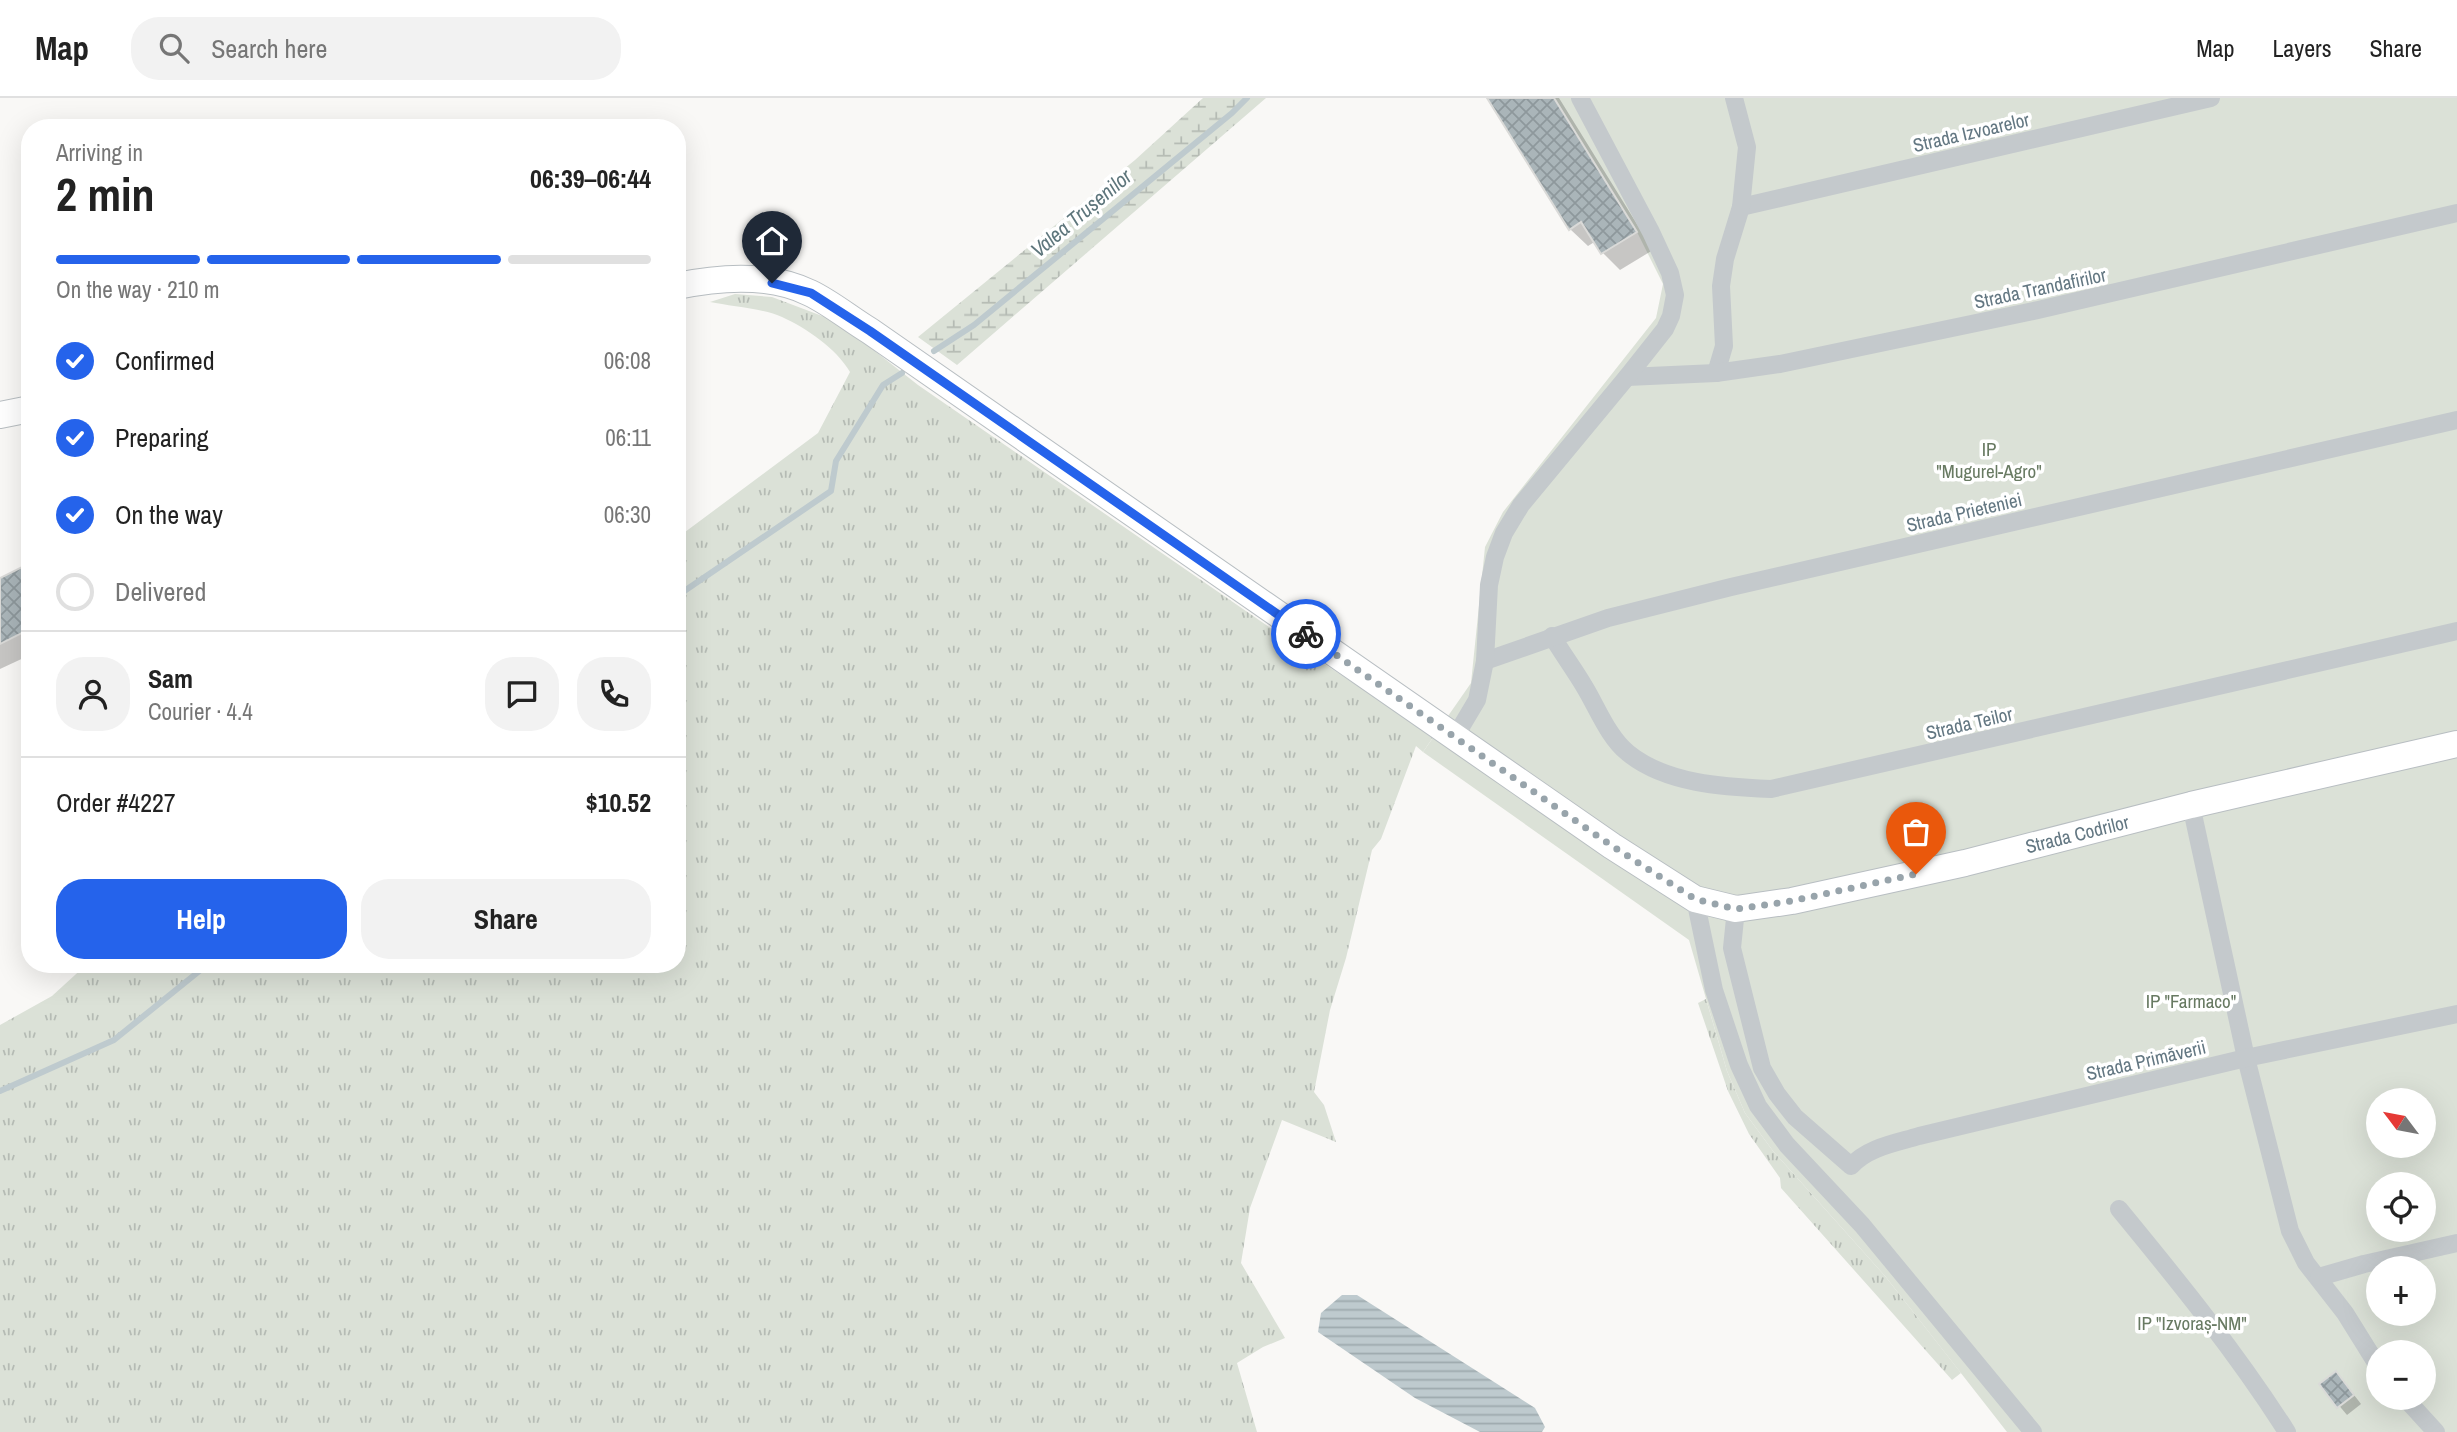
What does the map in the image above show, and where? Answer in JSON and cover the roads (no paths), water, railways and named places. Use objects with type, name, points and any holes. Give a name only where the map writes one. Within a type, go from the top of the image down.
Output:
[{"type":"street","points":[[1455,737],[1477,700],[1485,661],[1489,585],[1504,533],[1521,505],[1627,377],[1665,329],[1671,316],[1675,295],[1670,274],[1651,232],[1580,98]]},
{"type":"street","points":[[1716,373],[1724,345],[1721,286],[1725,259],[1741,206],[1747,147],[1734,98]]},
{"type":"street","name":"Strada Izvoarelor","points":[[1741,206],[2211,98]]},
{"type":"street","name":"Strada Trandafirilor","points":[[1627,377],[1716,373],[1780,364],[2038,310],[2457,213]]},
{"type":"street","name":"Strada Codrilor","points":[[686,284],[706,280],[752,279],[792,286],[811,293],[1612,846],[1695,899],[1736,909],[1792,901],[1965,863],[2190,805],[2457,744]]},
{"type":"street","points":[[0,415],[21,411]]},
{"type":"street","name":"Strada Prieteniei","points":[[1485,661],[1608,618],[1731,587],[2457,420]]},
{"type":"street","name":"Strada Teilor","points":[[1552,636],[1626,752],[1649,766],[1702,783],[1771,789],[2457,631]]},
{"type":"street","points":[[2190,805],[2246,1058],[2290,1231],[2306,1263],[2319,1277],[2366,1348]]},
{"type":"street","points":[[1695,899],[1714,990],[1739,1065],[1758,1106],[1787,1145],[1862,1225],[2033,1432]]},
{"type":"street","name":"Strada Primăverii","points":[[1736,909],[1732,948],[1762,1068],[1795,1117],[1851,1166],[1859,1157],[1874,1150],[1919,1136],[2246,1058],[2457,1014]]},
{"type":"street","points":[[2119,1209],[2214,1325],[2287,1432]]},
{"type":"street","points":[[2319,1277],[2457,1243]]},
{"type":"street","points":[[2416,1410],[2436,1432]]},
{"type":"waterway","name":"Valea Trușenilor","points":[[934,351],[974,325],[1247,98]]},
{"type":"waterway","name":"Valea Trușenilor","points":[[686,590],[831,491],[836,461],[883,385],[902,373]]},
{"type":"waterway","name":"Valea Trușenilor","points":[[0,1091],[114,1040],[197,973]]},
{"type":"park label","name":"IP \"Mugurel-Agro\"","points":[[1989,460]]},
{"type":"park label","name":"IP \"Farmaco\"","points":[[2191,1001]]},
{"type":"park label","name":"IP \"Izvoraș-NM\"","points":[[2192,1323]]}]
